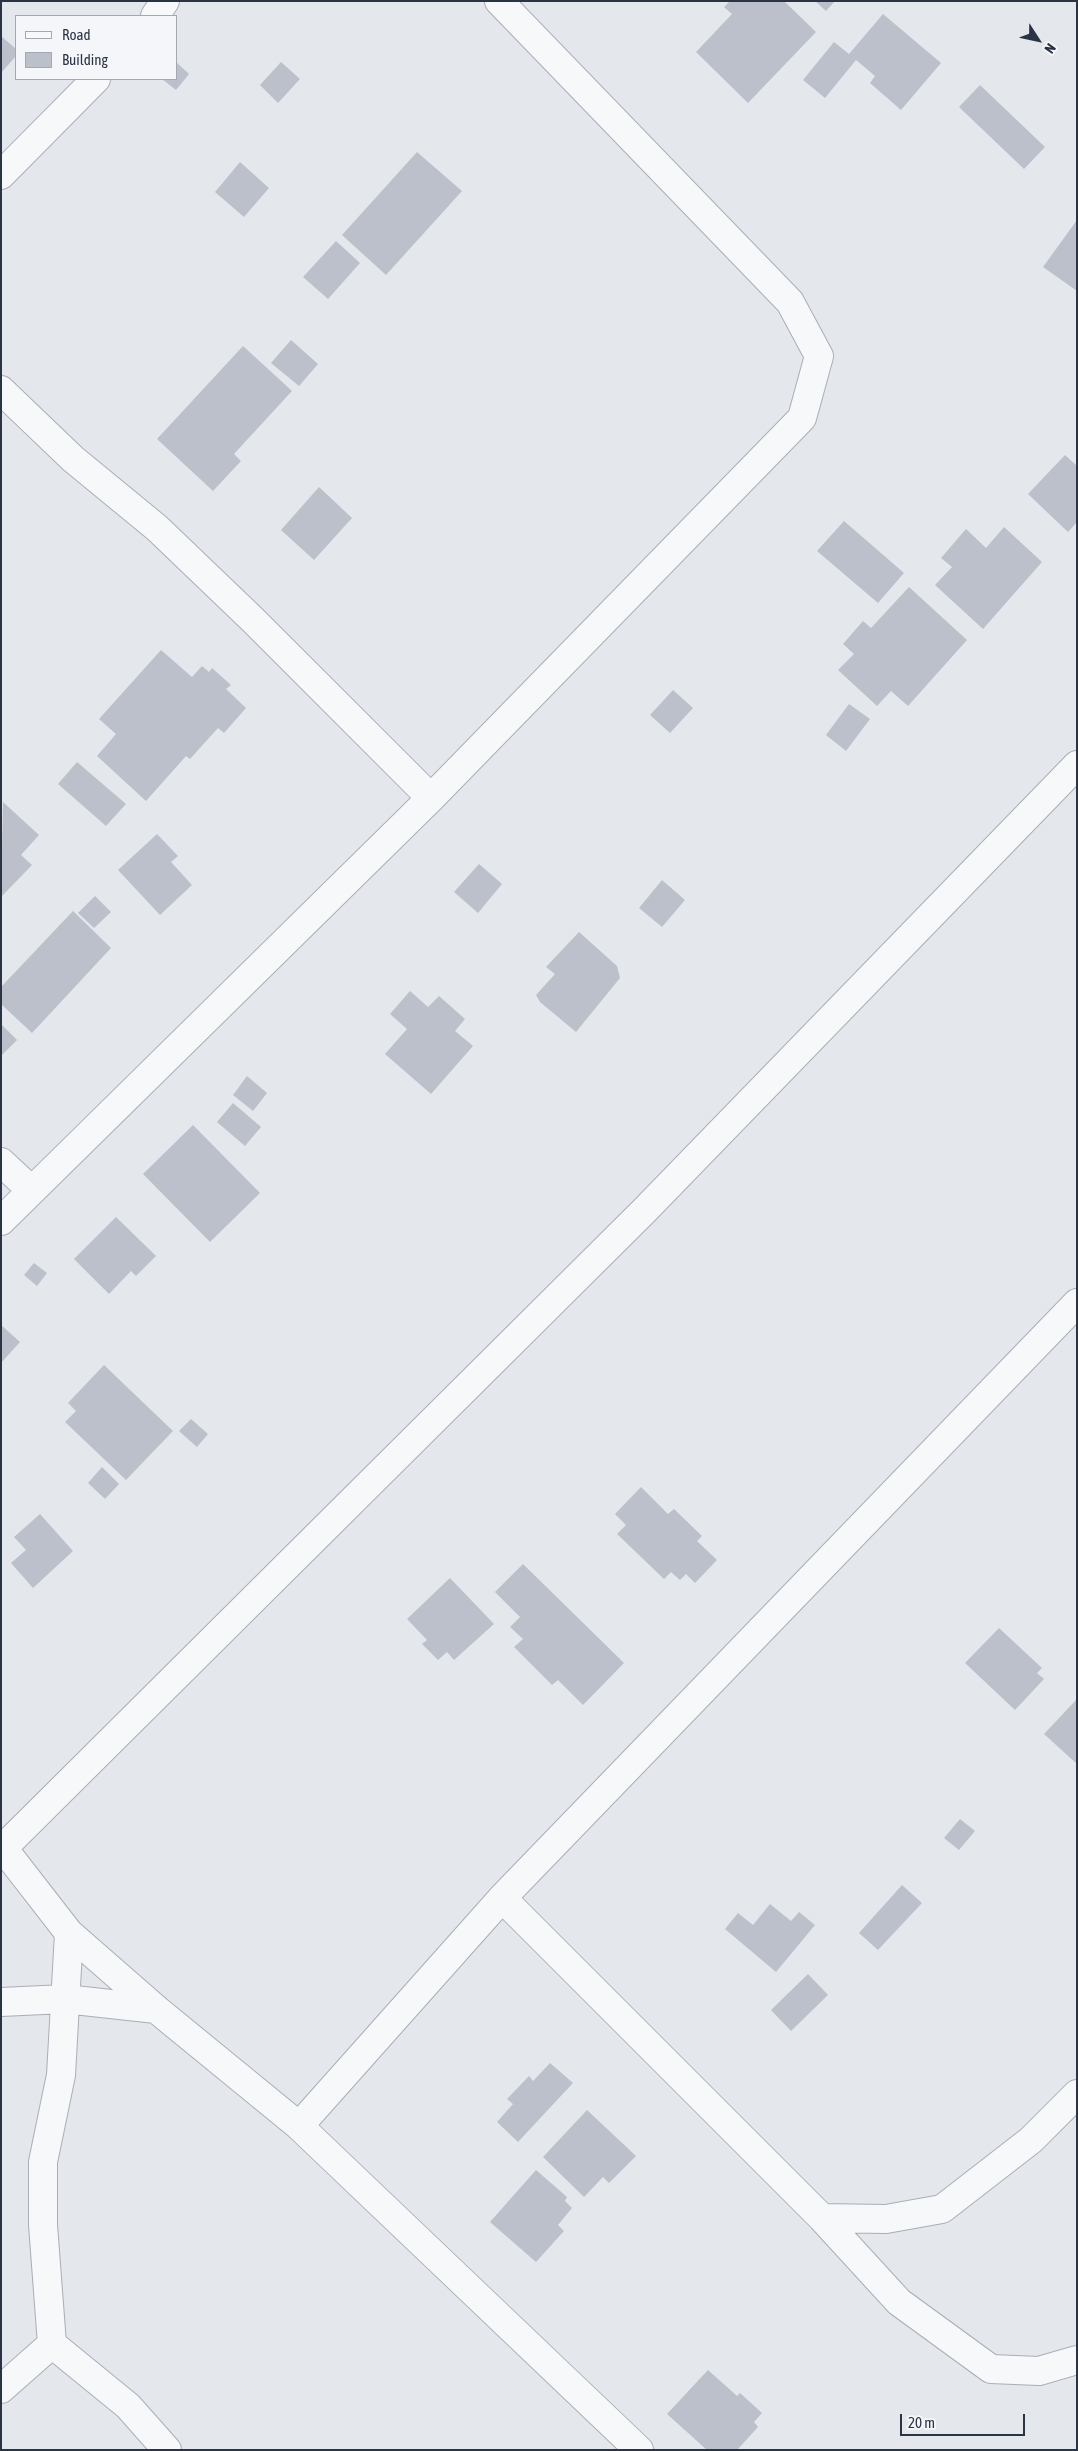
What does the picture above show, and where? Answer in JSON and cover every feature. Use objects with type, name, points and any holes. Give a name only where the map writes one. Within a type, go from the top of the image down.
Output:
[{"type":"street","points":[[155,15],[165,1]]},
{"type":"street","points":[[1,1221],[431,798],[802,418],[819,356],[790,302],[499,1]]},
{"type":"street","points":[[1,175],[95,80]]},
{"type":"street","points":[[1,390],[73,459],[170,541],[253,620],[431,798]]},
{"type":"street","points":[[639,2450],[299,2126],[156,2009],[70,1934],[2,1849],[644,1211],[1077,765]]},
{"type":"street","points":[[1,1162],[31,1190]]},
{"type":"street","points":[[299,2126],[502,1898],[1077,1303]]},
{"type":"street","points":[[502,1898],[822,2218],[900,2302],[991,2369],[1039,2372],[1077,2360]]},
{"type":"street","points":[[70,1934],[61,2075],[43,2162],[42,2225],[52,2344],[128,2406],[167,2450]]},
{"type":"street","points":[[1,2002],[65,2000],[156,2009]]},
{"type":"street","points":[[822,2218],[886,2219],[942,2208],[1032,2140],[1077,2094]]},
{"type":"street","points":[[1,2389],[52,2344]]},
{"type":"building","points":[[730,1],[784,1],[816,32],[748,103],[696,52],[732,14],[724,7]]},
{"type":"building","points":[[815,1],[835,1],[826,11]]},
{"type":"building","points":[[883,14],[941,63],[901,110],[870,83],[875,76],[856,60],[825,98],[803,80],[834,42],[849,54]]},
{"type":"building","points":[[1,36],[15,48],[15,57],[1,73]]},
{"type":"building","points":[[281,62],[300,79],[278,103],[260,85]]},
{"type":"building","points":[[178,64],[189,74],[176,90],[163,80],[178,80]]},
{"type":"building","points":[[980,85],[1045,147],[1024,169],[959,107]]},
{"type":"building","points":[[417,152],[462,191],[386,275],[342,235]]},
{"type":"building","points":[[240,162],[269,188],[244,217],[215,192]]},
{"type":"building","points":[[1077,220],[1077,291],[1043,267]]},
{"type":"building","points":[[336,241],[360,263],[328,299],[303,277]]},
{"type":"building","points":[[291,340],[318,364],[299,386],[271,363]]},
{"type":"building","points":[[243,346],[292,391],[234,454],[241,461],[213,491],[157,439]]},
{"type":"building","points":[[1065,455],[1077,466],[1077,522],[1068,532],[1028,494]]},
{"type":"building","points":[[319,487],[352,518],[314,560],[281,530]]},
{"type":"building","points":[[844,521],[904,573],[878,603],[817,551]]},
{"type":"building","points":[[1004,527],[1042,562],[983,629],[935,585],[952,567],[941,558],[966,529],[986,548]]},
{"type":"building","points":[[909,587],[967,640],[908,706],[891,691],[877,706],[838,670],[854,654],[843,644],[863,621],[871,628]]},
{"type":"building","points":[[161,650],[192,677],[202,666],[209,672],[212,668],[231,685],[226,689],[246,708],[224,733],[218,728],[190,759],[186,756],[146,801],[97,756],[116,734],[99,719]]},
{"type":"building","points":[[673,690],[693,708],[670,733],[650,715]]},
{"type":"building","points":[[849,704],[870,719],[846,751],[826,735]]},
{"type":"building","points":[[77,762],[126,804],[106,826],[58,784]]},
{"type":"building","points":[[3,802],[39,835],[21,855],[32,865],[1,897]]},
{"type":"building","points":[[157,834],[178,856],[171,862],[192,885],[160,915],[118,870]]},
{"type":"building","points":[[479,864],[502,884],[478,913],[454,892]]},
{"type":"building","points":[[662,880],[685,900],[662,927],[639,908]]},
{"type":"building","points":[[95,896],[111,912],[94,928],[78,913]]},
{"type":"building","points":[[73,911],[111,948],[32,1033],[1,1004],[1,987]]},
{"type":"building","points":[[579,932],[617,966],[620,978],[576,1032],[540,1002],[536,995],[555,974],[546,967]]},
{"type":"building","points":[[410,991],[428,1007],[439,996],[465,1019],[455,1031],[473,1046],[431,1094],[385,1054],[407,1029],[390,1014]]},
{"type":"building","points":[[1,1024],[17,1040],[1,1056]]},
{"type":"building","points":[[247,1076],[267,1093],[253,1111],[233,1095]]},
{"type":"building","points":[[233,1103],[261,1127],[245,1146],[217,1122]]},
{"type":"building","points":[[193,1125],[260,1193],[210,1242],[143,1174]]},
{"type":"building","points":[[116,1217],[156,1256],[136,1276],[131,1271],[109,1294],[74,1259]]},
{"type":"building","points":[[34,1263],[47,1273],[37,1286],[24,1275]]},
{"type":"building","points":[[1,1325],[20,1342],[1,1363]]},
{"type":"building","points":[[104,1365],[173,1431],[126,1480],[65,1422],[76,1411],[68,1403]]},
{"type":"building","points":[[191,1419],[208,1434],[197,1447],[179,1431]]},
{"type":"building","points":[[102,1467],[119,1484],[105,1499],[88,1483]]},
{"type":"building","points":[[641,1487],[668,1514],[674,1509],[702,1536],[697,1541],[717,1560],[695,1583],[686,1574],[680,1580],[671,1572],[664,1579],[617,1534],[626,1525],[615,1514]]},
{"type":"building","points":[[40,1514],[73,1551],[33,1588],[11,1563],[26,1550],[14,1537]]},
{"type":"building","points":[[523,1564],[624,1663],[583,1705],[558,1680],[552,1685],[514,1647],[523,1639],[510,1627],[520,1617],[495,1592]]},
{"type":"building","points":[[450,1578],[494,1624],[454,1660],[447,1652],[438,1660],[422,1644],[427,1640],[407,1619]]},
{"type":"building","points":[[999,1628],[1042,1668],[1037,1673],[1044,1679],[1015,1710],[965,1663]]},
{"type":"building","points":[[1077,1699],[1077,1764],[1044,1734]]},
{"type":"building","points":[[960,1819],[975,1831],[959,1850],[944,1838]]},
{"type":"building","points":[[902,1885],[922,1903],[878,1950],[859,1933]]},
{"type":"building","points":[[770,1904],[791,1921],[799,1912],[815,1925],[776,1972],[725,1929],[738,1913],[753,1925]]},
{"type":"building","points":[[808,1974],[828,1995],[791,2031],[771,2010]]},
{"type":"building","points":[[550,2063],[573,2083],[518,2142],[497,2122],[513,2104],[507,2099],[529,2076],[533,2081]]},
{"type":"building","points":[[587,2110],[636,2156],[609,2183],[603,2177],[584,2197],[543,2157]]},
{"type":"building","points":[[536,2170],[567,2197],[565,2201],[572,2208],[558,2225],[564,2231],[536,2262],[490,2222]]},
{"type":"building","points":[[708,2370],[737,2396],[740,2393],[762,2413],[754,2422],[758,2427],[737,2450],[707,2450],[667,2414]]}]
